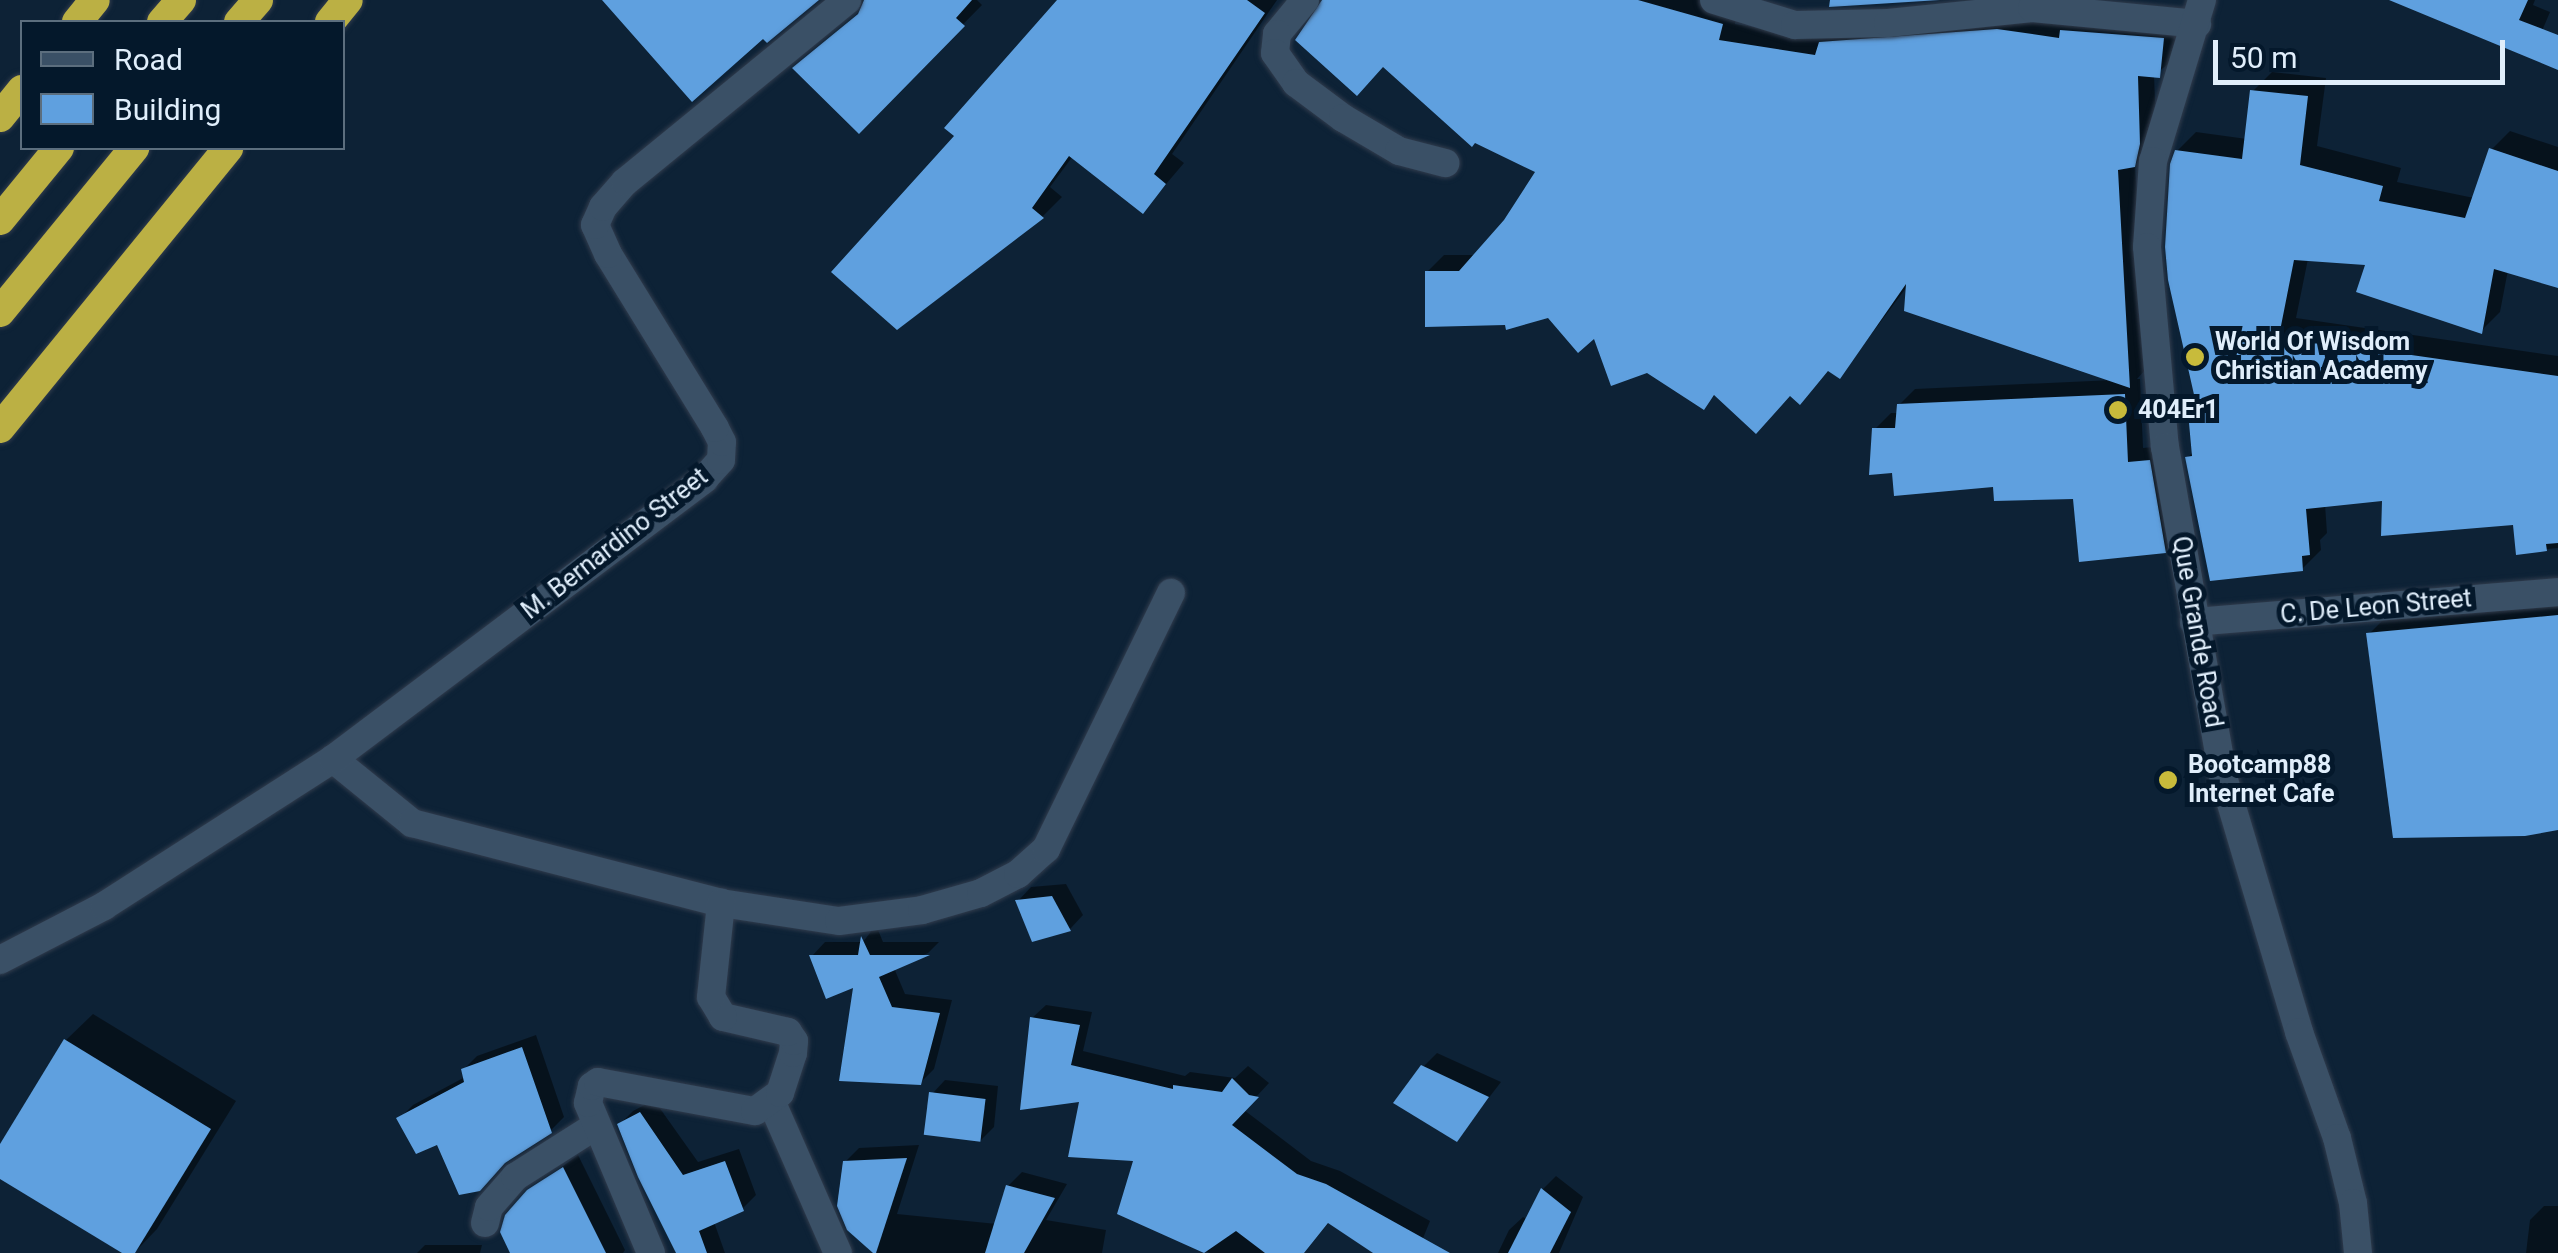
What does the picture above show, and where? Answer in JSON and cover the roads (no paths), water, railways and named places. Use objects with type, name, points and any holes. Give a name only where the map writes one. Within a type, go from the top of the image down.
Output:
[{"type":"highway","points":[[78,20],[95,0]]},
{"type":"highway","points":[[164,20],[180,0]]},
{"type":"highway","points":[[241,20],[258,0]]},
{"type":"highway","points":[[332,20],[348,0]]},
{"type":"highway","points":[[0,117],[20,92]]},
{"type":"highway","points":[[0,220],[57,150]]},
{"type":"highway","points":[[0,312],[132,150]]},
{"type":"highway","points":[[0,428],[226,150]]},
{"type":"highway","points":[[0,456],[158,233]]},
{"type":"street","name":"M. Bernardino Street","points":[[0,960],[104,906],[333,759],[704,479],[720,460],[722,442],[595,226],[604,207],[626,182],[846,0]]},
{"type":"street","points":[[1305,0],[1276,34],[1275,53],[1296,83],[1399,152],[1445,163]]},
{"type":"street","points":[[1714,0],[1794,25],[1888,22],[2032,8],[2199,12]]},
{"type":"street","name":"Que Grande Road","points":[[2199,12],[2153,162],[2147,247],[2165,447],[2224,780],[2299,1032],[2337,1138],[2353,1204],[2358,1253]]},
{"type":"street","name":"C. De Leon Street","points":[[2194,622],[2558,592]]},
{"type":"street","points":[[333,759],[412,823],[721,903],[839,921],[922,910],[981,893],[1018,874],[1046,849],[1171,593]]},
{"type":"street","points":[[651,1253],[588,1103],[588,1091],[598,1082],[755,1112],[772,1103],[786,1082],[794,1041],[788,1032],[723,1017],[710,998],[721,903]]},
{"type":"street","points":[[772,1103],[838,1253]]},
{"type":"street","points":[[485,1224],[489,1207],[516,1178],[597,1125]]},
{"type":"place","name":"World Of Wisdom Christian Academy","points":[[2195,357]]},
{"type":"place","name":"404Er1","points":[[2118,410]]},
{"type":"place","name":"Bootcamp88 Internet Cafe","points":[[2168,780]]}]
